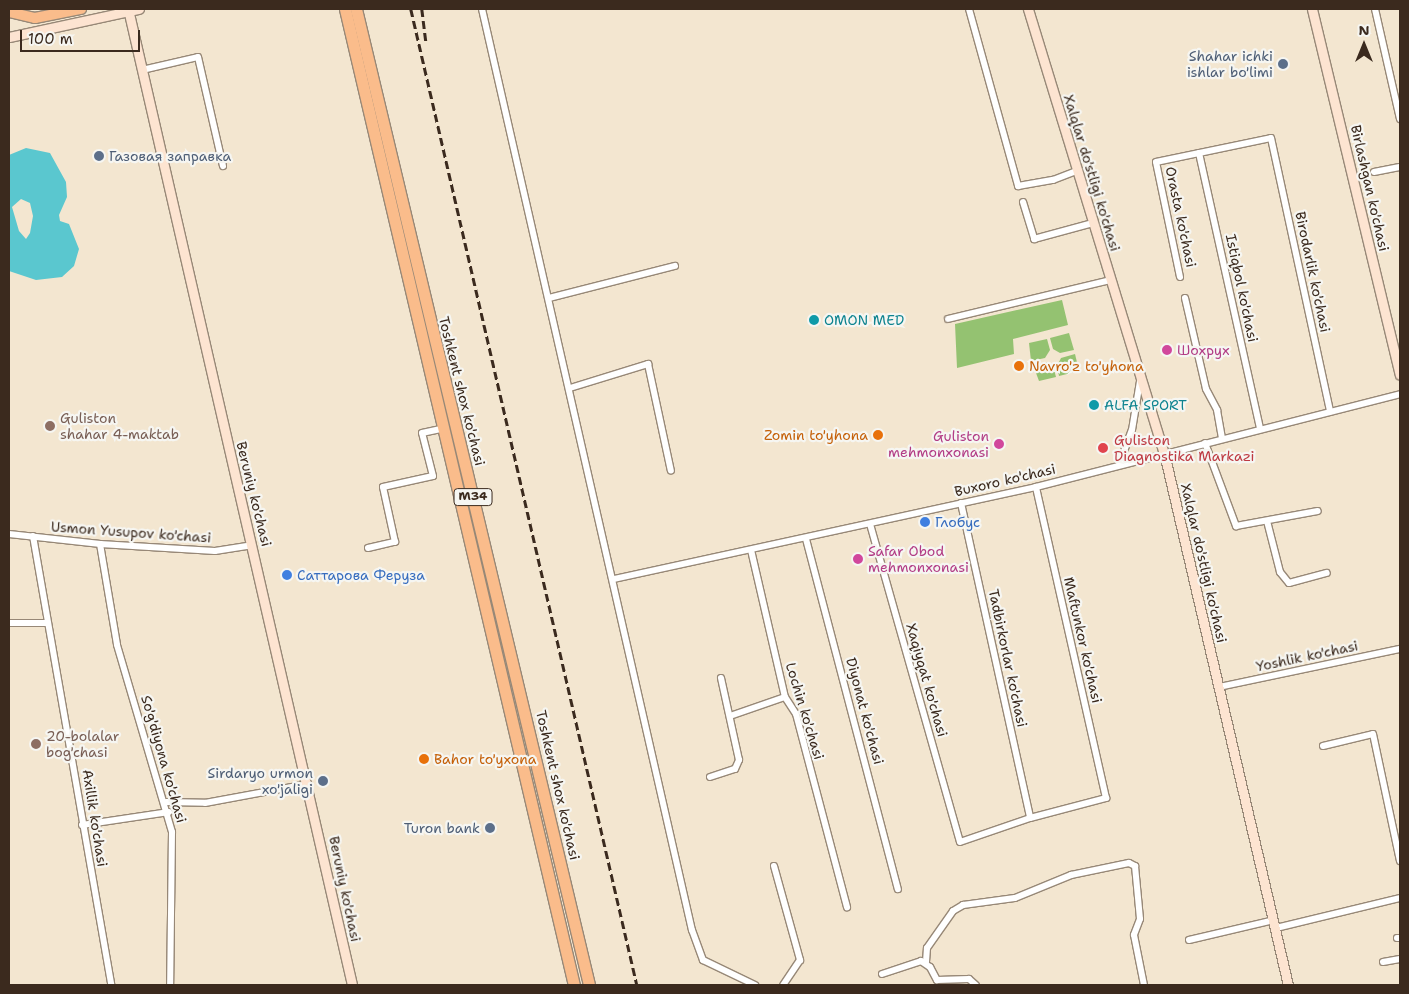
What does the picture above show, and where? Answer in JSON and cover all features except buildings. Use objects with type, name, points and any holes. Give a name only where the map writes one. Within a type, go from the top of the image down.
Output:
[{"type":"highway","name":"Toshkent shox ko'chasi","points":[[345,9],[441,429],[574,985]]},
{"type":"highway","name":"Toshkent shox ko'chasi","points":[[356,9],[589,985]]},
{"type":"highway","points":[[378,156],[391,152]]},
{"type":"main road","points":[[9,12],[35,18],[81,9]]},
{"type":"street","points":[[9,37],[139,9]]},
{"type":"street","points":[[482,9],[614,579],[692,930],[703,960],[755,985]]},
{"type":"street","points":[[969,9],[1018,186],[1053,180],[1076,170]]},
{"type":"street","name":"Xalqlar do'stligi ko'chasi","points":[[1028,9],[1164,453],[1288,985]]},
{"type":"street","name":"Birlashgan ko'chasi","points":[[1312,9],[1399,364],[1400,375]]},
{"type":"street","points":[[1375,9],[1398,95],[1400,119]]},
{"type":"street","name":"Beruniy ko'chasi","points":[[129,10],[308,784],[352,985]]},
{"type":"street","points":[[142,70],[198,57],[223,166]]},
{"type":"street","name":"Birodarlik ko'chasi","points":[[1199,153],[1271,138],[1330,412]]},
{"type":"street","name":"Orasta ko'chasi","points":[[1180,277],[1156,162],[1199,153]]},
{"type":"street","name":"Istiqbol ko'chasi","points":[[1199,153],[1260,428]]},
{"type":"street","points":[[1374,172],[1400,167]]},
{"type":"street","points":[[1023,202],[1034,239],[1093,222]]},
{"type":"street","points":[[549,298],[675,266]]},
{"type":"street","points":[[948,319],[1111,280]]},
{"type":"street","points":[[1185,298],[1206,389],[1217,410],[1222,438]]},
{"type":"street","points":[[570,388],[648,364],[671,471]]},
{"type":"street","points":[[1119,465],[1132,430],[1140,370]]},
{"type":"street","name":"Buxoro ko'chasi","points":[[614,579],[806,539],[1036,486],[1400,394]]},
{"type":"street","points":[[368,548],[395,542],[383,487],[433,476],[422,434],[441,429]]},
{"type":"street","points":[[1205,442],[1236,526],[1318,511]]},
{"type":"street","name":"Maftunkor ko'chasi","points":[[1030,818],[1106,798],[1036,486]]},
{"type":"street","name":"Tadbirkorlar ko'chasi","points":[[961,503],[1030,818]]},
{"type":"street","points":[[1267,521],[1280,572],[1289,583],[1327,573]]},
{"type":"street","name":"Xaqiyqat ko'chasi","points":[[870,524],[960,842],[1030,818]]},
{"type":"street","name":"Usmon Yusupov ko'chasi","points":[[9,534],[100,544],[216,551],[252,545]]},
{"type":"street","name":"Axillik ko'chasi","points":[[33,536],[46,623],[68,726],[82,825],[112,985]]},
{"type":"street","name":"Diyonat ko'chasi","points":[[806,539],[898,889]]},
{"type":"street","name":"So'g'diyona ko'chasi","points":[[100,544],[117,645],[147,739],[156,781],[169,812],[172,832],[173,892],[170,985]]},
{"type":"street","name":"Lochin ko'chasi","points":[[751,550],[785,697],[796,714],[847,907]]},
{"type":"street","points":[[9,623],[46,623]]},
{"type":"street","name":"Yoshlik ko'chasi","points":[[1219,687],[1400,649]]},
{"type":"street","points":[[710,777],[735,769],[739,760],[721,678]]},
{"type":"street","points":[[730,716],[785,697]]},
{"type":"street","points":[[1323,746],[1373,734],[1400,861]]},
{"type":"street","points":[[166,802],[205,803],[308,784]]},
{"type":"street","points":[[82,825],[169,812]]},
{"type":"street","points":[[976,985],[969,979],[936,980],[926,962],[927,948],[953,910],[963,905],[1015,898],[1072,875],[1129,863],[1135,866],[1140,919],[1134,935],[1144,985]]},
{"type":"street","points":[[774,866],[800,960],[783,985]]},
{"type":"street","points":[[1189,940],[1400,898]]},
{"type":"street","points":[[1384,962],[1400,958]]},
{"type":"street","points":[[882,974],[921,960],[926,962]]},
{"type":"green space","points":[[1062,300],[1068,325],[1013,339],[1014,354],[957,368],[955,324]]},
{"type":"green space","points":[[1069,333],[1074,350],[1060,353],[1053,349],[1050,338]]},
{"type":"green space","points":[[1047,339],[1050,350],[1045,358],[1031,361],[1029,343]]},
{"type":"green space","points":[[1075,354],[1079,371],[1059,376],[1057,366],[1061,358]]},
{"type":"green space","points":[[1046,362],[1053,366],[1056,377],[1039,381],[1033,365]]},
{"type":"water","points":[[26,148],[50,153],[66,182],[67,197],[59,215],[60,221],[69,224],[79,249],[74,266],[62,277],[36,280],[9,271],[9,155]],"holes":[[[21,199],[30,203],[33,216],[30,233],[26,239],[19,231],[12,207]]]},
{"type":"railway","points":[[411,9],[637,985]]},
{"type":"railway","points":[[422,9],[426,43]]},
{"type":"place","name":"Shahar ichki ishlar bo'limi","points":[[1283,64]]},
{"type":"place","name":"Газовая заправка","points":[[99,156]]},
{"type":"place","name":"OMON MED","points":[[814,320]]},
{"type":"place","name":"Шохрух","points":[[1167,350]]},
{"type":"place","name":"Navro'z to'yhona","points":[[1019,366]]},
{"type":"place","name":"ALFA SPORT","points":[[1094,405]]},
{"type":"place","name":"Guliston shahar 4-maktab","points":[[50,426]]},
{"type":"place","name":"Zomin to'yhona","points":[[878,435]]},
{"type":"place","name":"Guliston mehmonxonasi","points":[[999,444]]},
{"type":"place","name":"Guliston Diagnostika Markazi","points":[[1103,448]]},
{"type":"place","name":"Глобус","points":[[925,522]]},
{"type":"place","name":"Safar Obod mehmonxonasi","points":[[858,559]]},
{"type":"place","name":"Саттарова Феруза","points":[[287,575]]},
{"type":"place","name":"20-bolalar bog'chasi","points":[[36,744]]},
{"type":"place","name":"Bahor to'yxona","points":[[424,759]]},
{"type":"place","name":"Sirdaryo urmon xo'jaligi","points":[[323,781]]},
{"type":"place","name":"Turon bank","points":[[490,828]]}]
